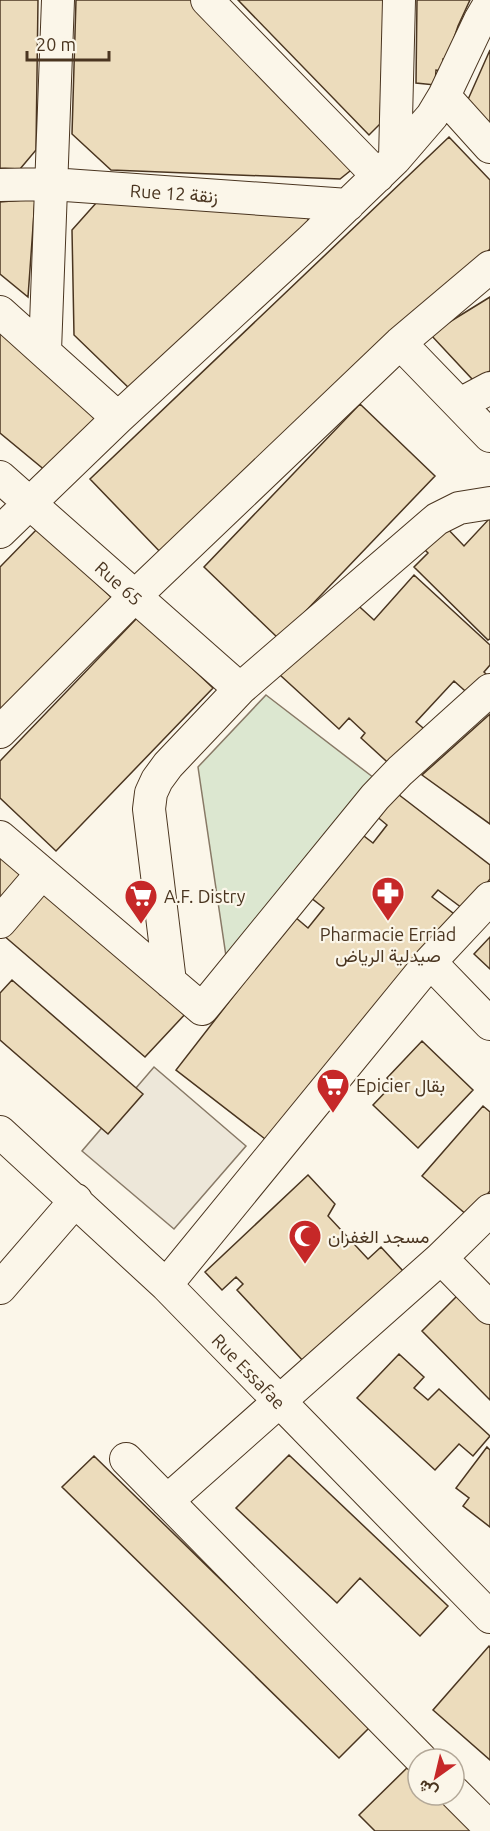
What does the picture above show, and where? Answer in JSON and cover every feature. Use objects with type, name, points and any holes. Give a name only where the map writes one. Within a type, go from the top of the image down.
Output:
[{"type":"street","points":[[45,351],[58,0]]},
{"type":"street","points":[[207,0],[387,168]]},
{"type":"street","points":[[387,168],[399,0]]},
{"type":"street","points":[[0,532],[118,418],[387,168],[432,116],[490,3]]},
{"type":"street","points":[[444,96],[490,147]]},
{"type":"street","name":"Rue 12 زنقة","points":[[0,185],[51,184],[348,205]]},
{"type":"street","points":[[0,732],[135,597],[400,343],[490,267]]},
{"type":"street","points":[[0,312],[118,418]]},
{"type":"street","points":[[400,343],[490,436]]},
{"type":"street","points":[[460,404],[490,388]]},
{"type":"street","name":"Rue 65","points":[[0,477],[240,689]]},
{"type":"street","points":[[170,982],[149,809],[151,793],[157,780],[168,765],[240,689],[437,519],[459,508],[490,503]]},
{"type":"street","points":[[0,837],[202,1009],[375,796],[490,690]]},
{"type":"street","points":[[0,922],[42,873]]},
{"type":"street","points":[[166,1285],[430,962],[490,898]]},
{"type":"street","points":[[430,962],[490,1024]]},
{"type":"street","name":"Rue Essafae","points":[[0,1132],[166,1285],[490,1617]]},
{"type":"street","points":[[0,1288],[76,1200]]},
{"type":"street","points":[[167,1501],[441,1258],[490,1210]]},
{"type":"street","points":[[441,1258],[490,1308]]},
{"type":"street","points":[[126,1459],[409,1747]]},
{"type":"street","points":[[466,1804],[490,1828]]},
{"type":"green space","points":[[266,695],[378,781],[226,956],[198,767]]},
{"type":"shaded area","points":[[154,1067],[246,1146],[174,1229],[82,1151]]},
{"type":"building","points":[[0,0],[38,0],[36,150],[20,169],[0,168]]},
{"type":"building","points":[[76,0],[193,0],[355,167],[340,179],[111,170],[72,134]]},
{"type":"building","points":[[238,0],[384,0],[380,124],[369,135]]},
{"type":"building","points":[[417,0],[470,0],[447,59],[443,59],[443,71],[436,70],[435,85],[416,83]]},
{"type":"building","points":[[490,50],[490,128],[466,104]]},
{"type":"building","points":[[449,137],[490,180],[490,249],[165,557],[90,479]]},
{"type":"building","points":[[35,199],[28,297],[0,274],[0,202]]},
{"type":"building","points":[[97,202],[309,217],[304,232],[130,389],[74,335],[72,230]]},
{"type":"building","points":[[490,297],[490,371],[473,380],[430,334]]},
{"type":"building","points":[[0,329],[105,418],[52,476],[0,433]]},
{"type":"building","points":[[360,404],[435,476],[279,639],[204,567]]},
{"type":"building","points":[[490,518],[490,639],[488,640],[414,567],[428,553],[423,548],[445,526],[464,546]]},
{"type":"building","points":[[38,528],[113,599],[0,717],[0,567]]},
{"type":"building","points":[[414,575],[490,645],[490,665],[484,672],[490,678],[473,698],[454,681],[416,722],[429,733],[396,770],[361,738],[365,733],[349,718],[339,729],[280,675],[351,599],[374,620]]},
{"type":"building","points":[[138,617],[213,688],[56,851],[0,798],[0,761]]},
{"type":"building","points":[[490,714],[490,824],[422,775]]},
{"type":"building","points":[[394,791],[490,865],[490,879],[466,911],[438,890],[432,897],[458,917],[278,1149],[176,1070],[295,917],[308,928],[324,908],[310,897],[360,833],[373,843],[387,825],[375,815]]},
{"type":"building","points":[[0,854],[26,876],[0,906]]},
{"type":"building","points":[[45,886],[188,1011],[145,1057],[3,935]]},
{"type":"building","points":[[490,937],[490,969],[474,954]]},
{"type":"building","points":[[12,980],[143,1094],[108,1134],[0,1040],[0,993]]},
{"type":"building","points":[[422,1041],[473,1090],[418,1148],[373,1105],[393,1084],[387,1078]]},
{"type":"building","points":[[483,1106],[490,1112],[490,1191],[468,1216],[422,1176]]},
{"type":"building","name":"مسجد الغفران","points":[[308,1175],[335,1204],[328,1216],[368,1259],[381,1247],[403,1271],[305,1363],[237,1290],[243,1284],[236,1277],[222,1290],[205,1272]]},
{"type":"building","points":[[462,1291],[490,1319],[490,1400],[422,1331]]},
{"type":"building","points":[[399,1354],[424,1377],[414,1388],[428,1400],[439,1389],[490,1436],[473,1456],[459,1444],[435,1470],[357,1398]]},
{"type":"building","points":[[487,1447],[490,1450],[490,1527],[463,1506],[469,1498],[456,1488]]},
{"type":"building","points":[[289,1455],[448,1606],[420,1636],[360,1578],[337,1603],[236,1508]]},
{"type":"building","points":[[94,1456],[371,1726],[339,1758],[62,1487]]},
{"type":"building","points":[[489,1646],[490,1648],[490,1760],[433,1710]]},
{"type":"building","points":[[406,1769],[406,1807],[457,1807],[480,1831],[375,1831],[359,1815]]},
{"type":"place","name":"Pharmacie Erriad صيدلية الرياض","points":[[388,922]]},
{"type":"place","name":"A.F. Distry","points":[[141,925]]},
{"type":"place","name":"Epicier بقال","points":[[333,1114]]},
{"type":"place","name":"مسجد الغفران","points":[[305,1265]]}]
